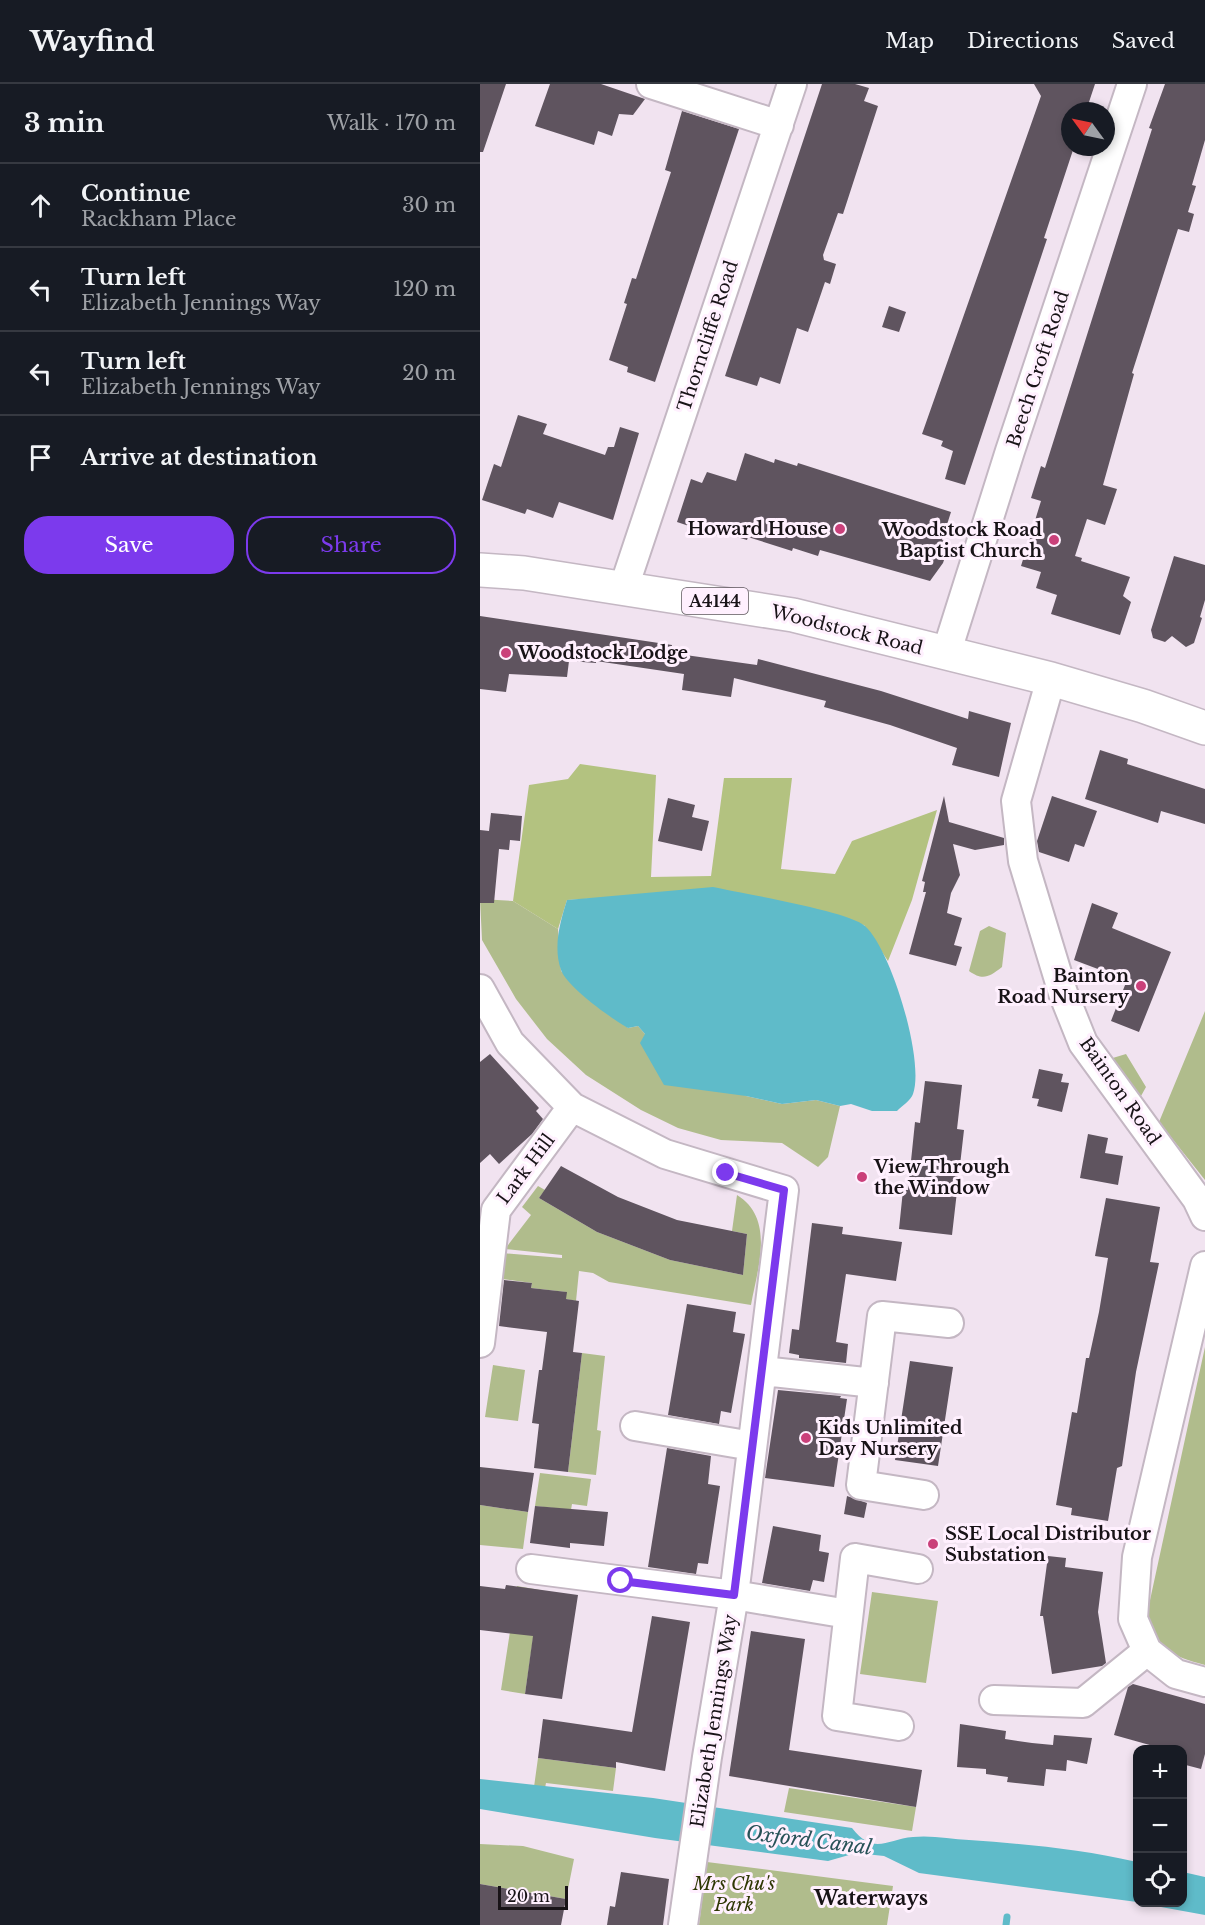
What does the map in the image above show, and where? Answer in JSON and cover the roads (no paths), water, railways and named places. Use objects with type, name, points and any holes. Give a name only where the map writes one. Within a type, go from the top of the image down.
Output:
[{"type":"main road","name":"Woodstock Road","points":[[480,570],[524,573],[624,587],[793,615],[1051,679],[1143,706],[1205,728]]},
{"type":"street","points":[[651,84],[779,125]]},
{"type":"street","name":"Thorncliffe Road","points":[[624,587],[792,84]]},
{"type":"street","name":"Beech Croft Road","points":[[946,654],[1010,451],[1132,84]]},
{"type":"street","name":"Bainton Road","points":[[1051,679],[1016,801],[1023,861],[1063,993],[1083,1042],[1197,1199],[1205,1216]]},
{"type":"street","name":"Elizabeth Jennings Way","points":[[480,989],[510,1043],[572,1107],[665,1154],[784,1190],[734,1595],[707,1757],[685,1911]]},
{"type":"street","name":"Lark Hill","points":[[480,1343],[496,1210],[572,1107]]},
{"type":"street","points":[[1205,1266],[1137,1557],[1133,1619],[1147,1651],[1176,1674],[1205,1682]]},
{"type":"street","points":[[924,1495],[861,1485],[882,1316],[949,1323]]},
{"type":"street","points":[[762,1371],[874,1383]]},
{"type":"street","points":[[634,1426],[752,1446]]},
{"type":"street","points":[[899,1726],[837,1716],[855,1557],[918,1569]]},
{"type":"street","points":[[531,1569],[734,1595],[848,1614]]},
{"type":"street","points":[[994,1700],[1083,1703],[1147,1651]]},
{"type":"water","points":[[713,887],[838,914],[865,926],[875,938],[895,981],[910,1032],[914,1057],[913,1094],[897,1111],[872,1111],[851,1104],[840,1106],[816,1100],[782,1104],[746,1096],[664,1085],[640,1043],[645,1034],[638,1026],[628,1028],[612,1018],[565,977],[559,961],[558,944],[567,900]]},
{"type":"water","name":"Oxford Canal","points":[[480,1779],[653,1798],[852,1828],[860,1837],[874,1844],[904,1838],[934,1837],[1053,1848],[1133,1861],[1133,1901],[919,1873],[884,1856],[856,1853],[828,1861],[655,1838],[480,1809]]},
{"type":"water","points":[[1187,1873],[1205,1877],[1205,1915],[1161,1907],[1187,1907]]},
{"type":"waterway","points":[[1006,1925],[1007,1917]]},
{"type":"place","name":"Howard House","points":[[840,529]]},
{"type":"place","name":"Woodstock Road Baptist Church","points":[[1054,540]]},
{"type":"place","name":"Woodstock Lodge","points":[[506,653]]},
{"type":"place","name":"Bainton Road Nursery","points":[[1141,986]]},
{"type":"place","name":"View Through the Window","points":[[862,1177]]},
{"type":"place","name":"Kids Unlimited Day Nursery","points":[[806,1438]]},
{"type":"place","name":"SSE Local Distributor Substation","points":[[933,1544]]},
{"type":"district","name":"Waterways","points":[[871,1898]]},
{"type":"park label","name":"Mrs Chu's Park","points":[[734,1894]]}]
